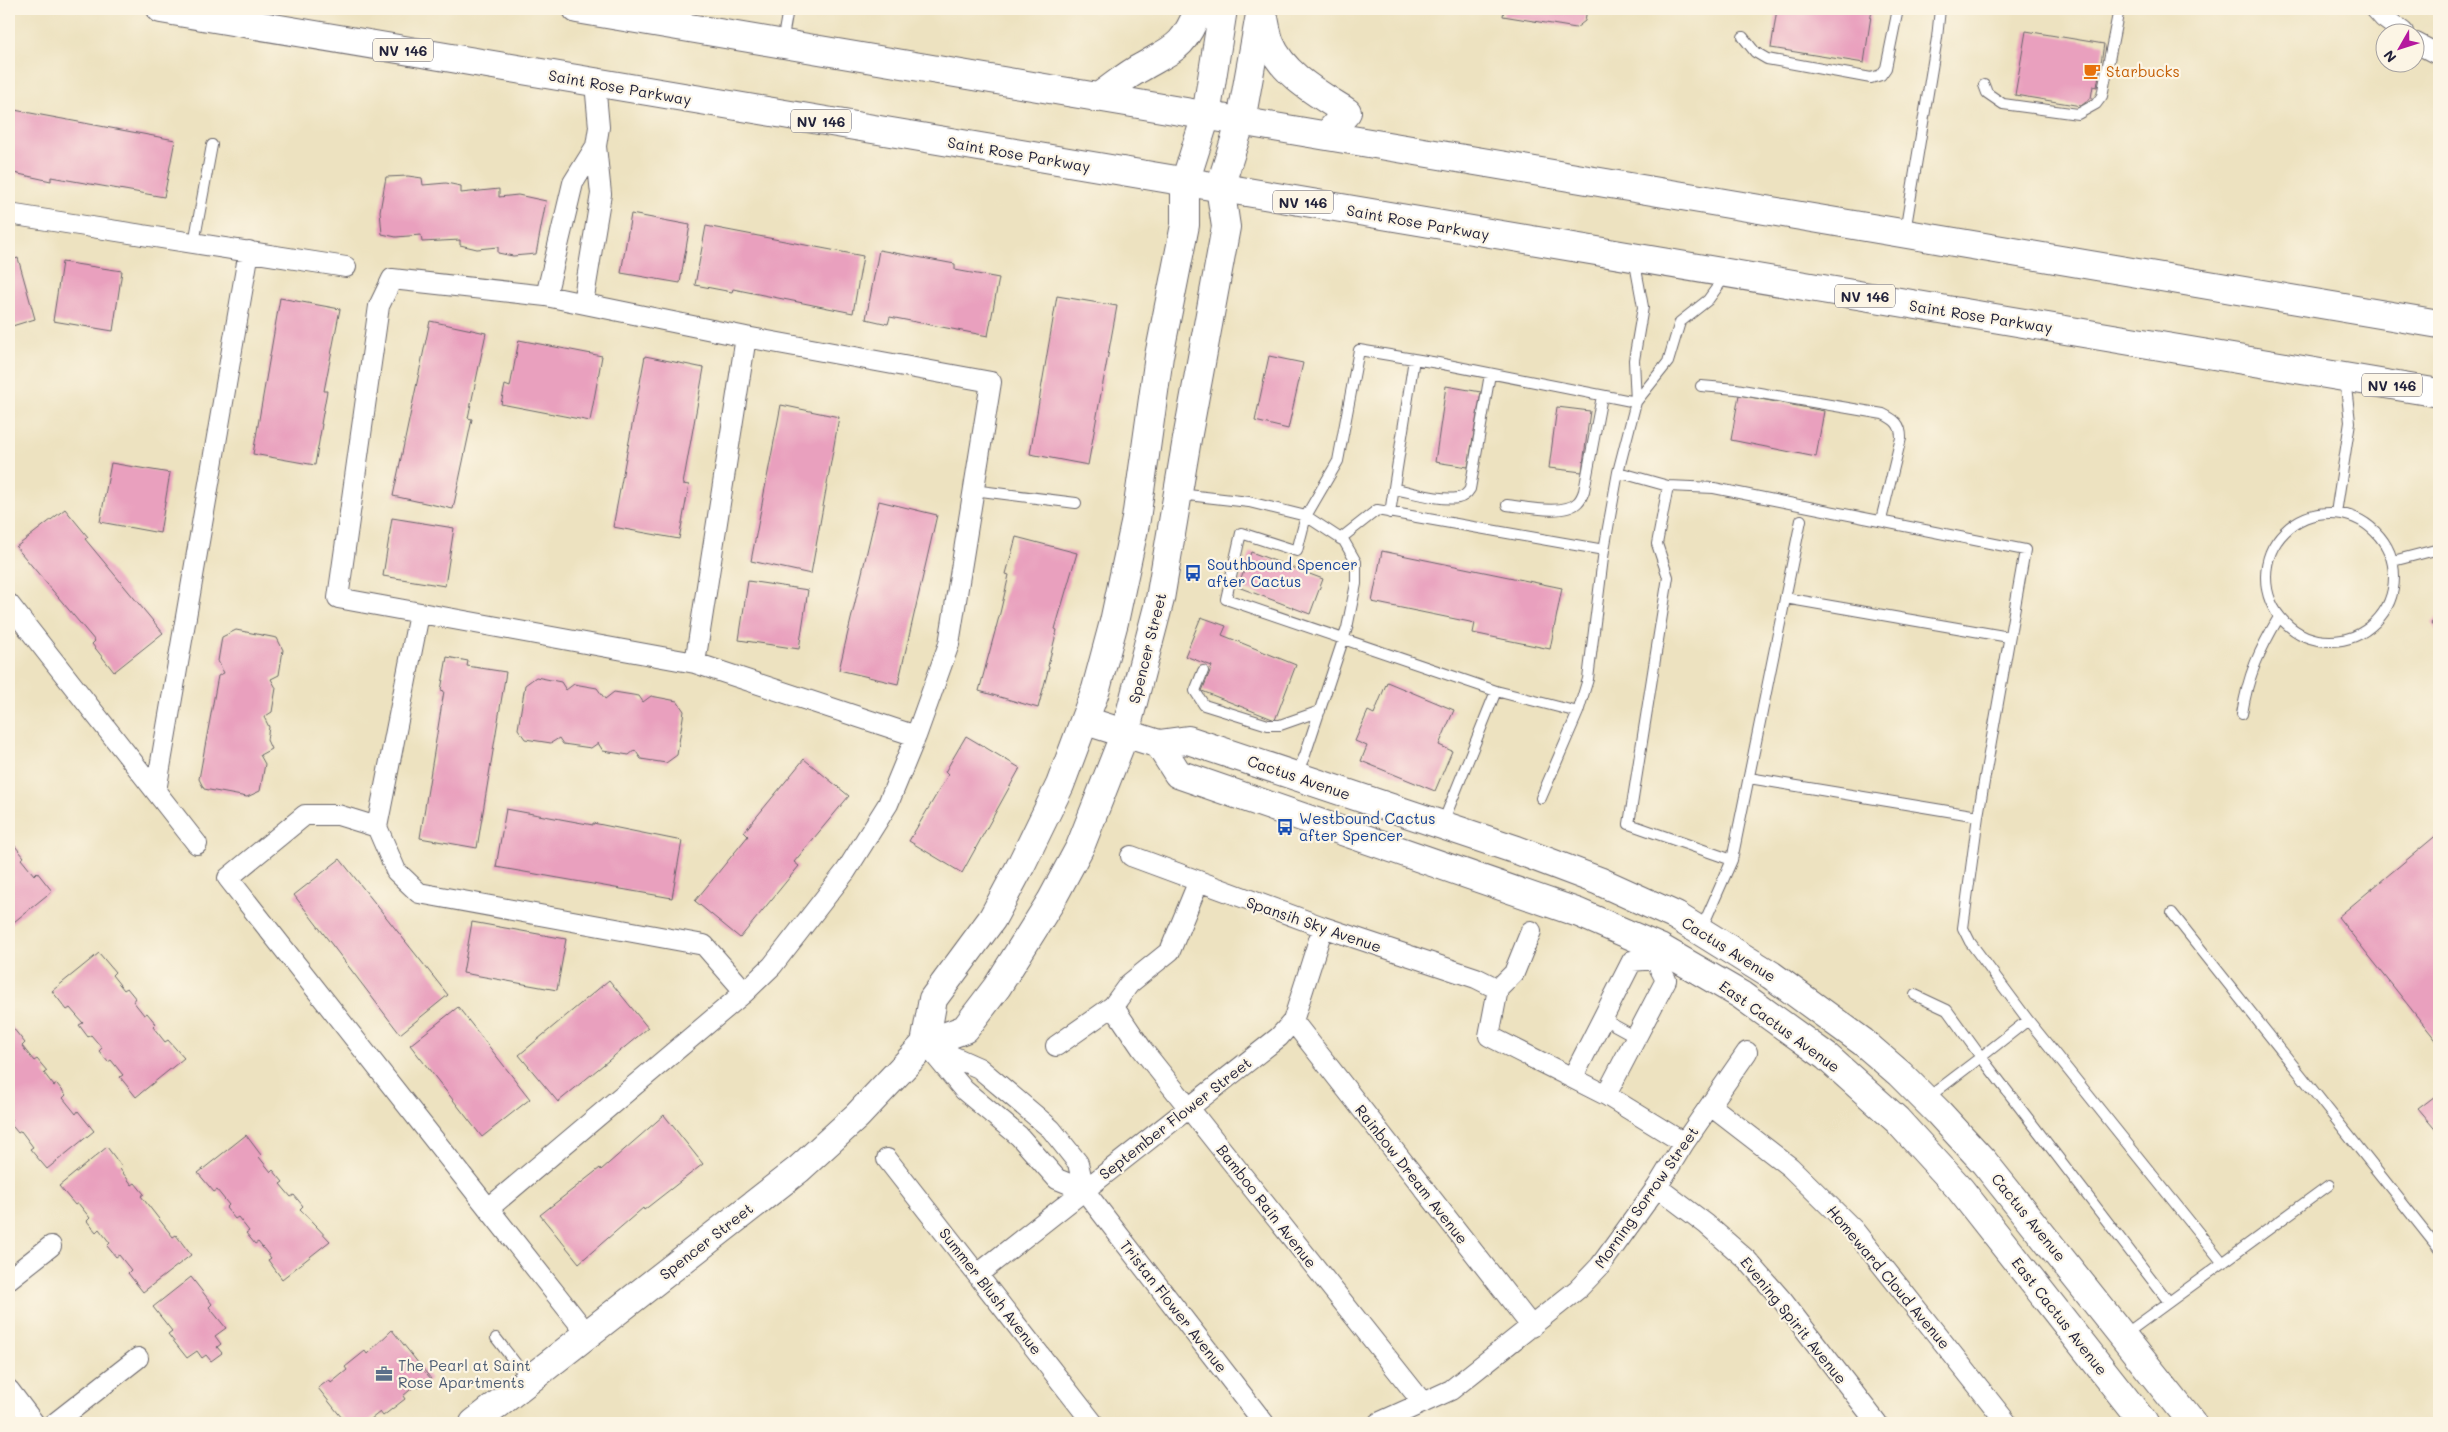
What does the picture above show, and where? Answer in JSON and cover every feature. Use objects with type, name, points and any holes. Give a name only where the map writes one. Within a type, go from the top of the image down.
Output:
[{"type":"main road","name":"Saint Rose Parkway","points":[[161,9],[2439,393]]},
{"type":"main road","points":[[577,9],[1905,232],[2439,324]]},
{"type":"main road","points":[[1098,98],[1142,66],[1167,55],[1189,32],[1199,9]]},
{"type":"main road","name":"Spencer Street","points":[[474,1423],[798,1168],[857,1116],[925,1044],[965,1029],[997,987],[1025,945],[1080,847],[1106,727],[1114,622],[1136,518],[1159,356],[1185,225],[1185,182],[1206,116],[1223,9]]},
{"type":"main road","points":[[1220,188],[1242,122],[1261,9]]},
{"type":"main road","points":[[1261,9],[1270,42],[1287,69],[1313,90],[1346,112],[1327,135]]},
{"type":"main road","name":"Spencer Street","points":[[925,1044],[933,999],[992,918],[1060,785],[1106,727],[1160,599],[1226,228],[1220,188]]},
{"type":"main road","name":"Cactus Avenue","points":[[1106,727],[1159,744],[1188,740],[1442,825],[1599,881],[1676,916],[1701,931],[1788,987],[1863,1042],[1932,1106],[1984,1162],[2192,1423]]},
{"type":"main road","name":"East Cactus Avenue","points":[[1159,744],[1178,774],[1578,913],[1741,995],[1826,1057],[1897,1120],[1960,1189],[2144,1423]]},
{"type":"main road","points":[[1321,823],[1328,819],[1341,819],[1415,838],[1427,839],[1434,835],[1442,825]]},
{"type":"main road","points":[[1551,863],[1558,873],[1570,883],[1643,922],[1651,930],[1657,954],[1676,943],[1686,944],[1756,982],[1775,988],[1788,987]]},
{"type":"main road","points":[[1826,1057],[1838,1056],[1852,1059],[1914,1112],[1928,1116],[1932,1106]]},
{"type":"street","points":[[2376,9],[2389,22]]},
{"type":"street","points":[[2426,48],[2439,55]]},
{"type":"street","points":[[583,303],[601,194],[596,146],[599,127],[595,82]]},
{"type":"street","points":[[546,296],[572,183],[596,146]]},
{"type":"street","points":[[9,214],[346,267]]},
{"type":"street","points":[[156,791],[248,251]]},
{"type":"street","points":[[489,1208],[745,992],[772,966],[846,871],[888,804],[916,736],[949,644],[991,382],[746,337],[546,296],[392,279],[379,306],[338,598],[695,663],[916,736]]},
{"type":"street","points":[[695,663],[746,337]]},
{"type":"street","points":[[9,604],[197,844]]},
{"type":"street","points":[[419,614],[377,827],[396,871],[419,893],[704,945],[745,992]]},
{"type":"street","points":[[377,827],[338,815],[306,814],[228,878],[588,1334]]},
{"type":"street","name":"Spansih Sky Avenue","points":[[1131,856],[1323,927],[1476,978],[1498,989]]},
{"type":"street","points":[[1056,1046],[1113,1006],[1129,984],[1170,951],[1198,882]]},
{"type":"street","name":"September Flower Street","points":[[978,1274],[1278,1037],[1293,1021],[1323,927]]},
{"type":"street","points":[[1531,930],[1514,973],[1498,989],[1489,1036],[1606,1095],[1684,1143]]},
{"type":"street","points":[[1573,1077],[1632,962],[1657,954],[1666,980],[1606,1095]]},
{"type":"street","name":"Bamboo Rain Avenue","points":[[1113,1006],[1142,1049],[1423,1404]]},
{"type":"street","name":"Rainbow Dream Avenue","points":[[1293,1021],[1532,1327]]},
{"type":"street","name":"Tristan Flower Avenue","points":[[925,1044],[964,1090],[1019,1119],[1051,1129],[1078,1163],[1084,1190],[1264,1423]]},
{"type":"street","name":"Tristan Flower Avenue","points":[[925,1044],[979,1068],[1019,1119],[1030,1148],[1057,1180],[1084,1190]]},
{"type":"street","name":"Morning Sorrow Street","points":[[1378,1423],[1451,1390],[1584,1284],[1600,1266],[1657,1187],[1684,1143],[1747,1052]]},
{"type":"street","name":"Homeward Cloud Avenue","points":[[1711,1106],[1790,1167],[1854,1230],[2007,1423]]},
{"type":"street","name":"Summer Blush Avenue","points":[[888,1159],[1093,1423]]},
{"type":"street","name":"Evening Spirit Avenue","points":[[1657,1187],[1706,1224],[1747,1260],[1782,1300],[1877,1423]]},
{"type":"street","points":[[9,1279],[51,1246]]},
{"type":"street","points":[[55,1423],[138,1358]]},
{"type":"street","points":[[9,1390],[34,1423]]},
{"type":"lane","points":[[782,44],[788,9]]},
{"type":"lane","points":[[1743,37],[1756,52],[1767,59],[1871,78],[1881,76],[1886,68],[1898,9]]},
{"type":"lane","points":[[1905,232],[1937,38],[1940,9]]},
{"type":"lane","points":[[1984,85],[1991,96],[2003,104],[2078,114],[2089,109],[2102,96],[2119,9]]},
{"type":"lane","points":[[194,243],[212,145]]},
{"type":"lane","points":[[1541,798],[1578,712],[1588,679],[1604,550],[1618,472],[1636,402],[1634,360],[1643,307],[1634,258]]},
{"type":"lane","points":[[1636,402],[1668,362],[1680,322],[1708,300],[1727,273]]},
{"type":"lane","points":[[1578,712],[1496,691],[1226,599],[1241,533],[1297,551],[1306,516],[1338,461],[1359,350],[1636,402]]},
{"type":"lane","points":[[1390,513],[1414,359]]},
{"type":"lane","points":[[1394,489],[1447,498],[1459,498],[1466,495],[1470,489],[1490,374]]},
{"type":"lane","points":[[2336,513],[2350,422],[2345,377]]},
{"type":"lane","points":[[1701,386],[1736,389],[1883,414],[1896,421],[1901,430],[1901,438],[1881,520]]},
{"type":"lane","points":[[1507,505],[1556,510],[1570,507],[1578,502],[1584,491],[1602,396]]},
{"type":"lane","points":[[1618,472],[1668,486],[1714,488],[2024,550],[1978,816],[1963,928],[1970,942],[2028,1020],[2223,1263]]},
{"type":"lane","points":[[1668,486],[1657,544],[1668,577],[1629,824],[1732,860]]},
{"type":"lane","points":[[973,490],[1076,503]]},
{"type":"lane","points":[[1179,494],[1249,502],[1306,516],[1344,541],[1356,562],[1356,584],[1344,638],[1320,712],[1296,776]]},
{"type":"lane","points":[[1340,539],[1377,510],[1604,550]]},
{"type":"lane","points":[[2336,513],[2351,515],[2370,525],[2384,540],[2393,561],[2395,583],[2389,604],[2377,622],[2359,635],[2338,642],[2316,640],[2296,632],[2279,617],[2269,599],[2265,578],[2268,558],[2277,539],[2292,524],[2310,515],[2336,513]]},
{"type":"lane","points":[[1701,931],[1732,860],[1801,520]]},
{"type":"lane","points":[[2393,561],[2439,549]]},
{"type":"lane","points":[[1785,598],[2009,637]]},
{"type":"lane","points":[[2242,714],[2246,685],[2260,649],[2279,617]]},
{"type":"lane","points":[[1203,671],[1195,691],[1198,699],[1204,705],[1268,725],[1280,726],[1320,712]]},
{"type":"lane","points":[[1442,825],[1496,691]]},
{"type":"lane","points":[[1749,778],[1978,816]]},
{"type":"lane","points":[[2172,913],[2439,1249]]},
{"type":"lane","points":[[1915,995],[1947,1010],[2169,1302]]},
{"type":"lane","points":[[1602,1019],[1636,1037]]},
{"type":"lane","points":[[1932,1106],[1981,1057],[2028,1020]]},
{"type":"lane","points":[[2123,1336],[2329,1185]]},
{"type":"lane","points":[[496,1338],[529,1380]]},
{"type":"building","points":[[1504,9],[1587,9],[1585,21],[1576,28],[1503,16]]},
{"type":"building","points":[[1777,9],[1872,9],[1864,63],[1771,48]]},
{"type":"building","points":[[2026,31],[2104,44],[2097,87],[2093,86],[2091,98],[2081,106],[2015,95]]},
{"type":"building","points":[[9,109],[175,140],[164,197],[51,177],[51,181],[9,172]]},
{"type":"building","points":[[408,176],[422,178],[423,185],[446,183],[461,186],[461,193],[499,189],[499,197],[518,195],[546,201],[536,254],[513,256],[498,253],[498,247],[477,249],[460,245],[460,240],[422,242],[421,235],[396,237],[382,234],[380,211],[386,177]]},
{"type":"building","points":[[631,214],[690,225],[680,283],[621,273]]},
{"type":"building","points":[[706,226],[863,256],[853,313],[733,289],[732,292],[695,285]]},
{"type":"building","points":[[879,250],[955,264],[955,270],[999,278],[988,336],[890,317],[888,324],[866,319]]},
{"type":"building","points":[[18,258],[35,319],[9,327],[9,261]]},
{"type":"building","points":[[62,262],[122,271],[113,331],[53,321]]},
{"type":"building","points":[[1057,296],[1117,306],[1088,465],[1030,454]]},
{"type":"building","points":[[280,298],[340,309],[324,391],[327,391],[315,465],[253,454]]},
{"type":"building","points":[[430,321],[486,333],[468,418],[472,419],[453,509],[393,496]]},
{"type":"building","points":[[519,340],[602,356],[590,421],[501,404],[505,385],[510,387]]},
{"type":"building","points":[[645,356],[704,368],[683,484],[689,485],[679,539],[613,527]]},
{"type":"building","points":[[1269,356],[1303,363],[1288,429],[1255,421]]},
{"type":"building","points":[[1446,386],[1481,392],[1468,467],[1435,462]]},
{"type":"building","points":[[1739,395],[1824,411],[1816,457],[1731,440]]},
{"type":"building","points":[[781,405],[839,417],[811,574],[751,561]]},
{"type":"building","points":[[1557,407],[1590,411],[1582,472],[1549,468]]},
{"type":"building","points":[[111,463],[170,473],[160,533],[100,522]]},
{"type":"building","points":[[879,501],[937,515],[898,684],[839,670]]},
{"type":"building","points":[[65,509],[88,537],[85,539],[163,633],[114,672],[92,644],[95,641],[16,547]]},
{"type":"building","points":[[392,518],[454,528],[445,586],[383,576]]},
{"type":"building","points":[[1016,537],[1077,553],[1055,629],[1057,630],[1038,708],[979,691],[1000,613],[1009,575],[1006,574]]},
{"type":"building","points":[[1382,551],[1562,588],[1550,649],[1473,633],[1475,623],[1372,602]]},
{"type":"building","points":[[1251,552],[1323,579],[1310,614],[1238,587]]},
{"type":"building","points":[[748,581],[808,590],[799,649],[739,640]]},
{"type":"building","points":[[2439,616],[2439,633],[2431,623]]},
{"type":"building","points":[[1201,617],[1226,626],[1222,635],[1296,665],[1275,720],[1202,691],[1212,666],[1185,656]]},
{"type":"building","points":[[236,630],[277,638],[283,650],[279,675],[271,679],[276,688],[272,712],[264,717],[269,727],[267,740],[271,749],[260,755],[265,764],[260,791],[247,797],[204,789],[199,779],[218,676],[224,673],[218,661],[222,637]]},
{"type":"building","points":[[447,657],[468,661],[467,666],[506,672],[477,848],[420,838],[444,691],[441,690]]},
{"type":"building","points":[[536,677],[561,682],[566,690],[574,684],[597,688],[605,699],[614,692],[639,696],[643,702],[651,696],[677,701],[684,711],[677,755],[666,763],[641,759],[635,750],[629,755],[603,751],[598,743],[591,748],[563,744],[559,738],[551,743],[525,739],[518,729],[525,685]]},
{"type":"building","points":[[1387,682],[1454,710],[1439,745],[1452,751],[1435,791],[1361,761],[1367,746],[1355,741],[1368,711],[1374,714]]},
{"type":"building","points":[[966,736],[1020,768],[962,873],[909,841],[948,775],[945,772]]},
{"type":"building","points":[[804,759],[849,796],[794,862],[799,866],[740,938],[695,901],[748,836],[744,832]]},
{"type":"building","points":[[506,809],[593,825],[593,823],[682,841],[672,898],[496,867]]},
{"type":"building","points":[[2439,833],[2439,1044],[2338,917]]},
{"type":"building","points":[[9,842],[24,857],[21,859],[34,875],[37,872],[52,891],[9,926]]},
{"type":"building","points":[[340,859],[448,995],[400,1034],[294,895]]},
{"type":"building","points":[[472,922],[566,939],[557,990],[463,973]]},
{"type":"building","points":[[99,953],[115,972],[112,975],[124,990],[127,988],[136,999],[133,1001],[144,1015],[147,1013],[156,1024],[153,1027],[165,1042],[168,1040],[184,1058],[136,1097],[120,1077],[123,1075],[111,1060],[108,1062],[99,1051],[102,1048],[91,1035],[88,1037],[79,1025],[83,1023],[70,1008],[67,1010],[52,991]]},
{"type":"building","points":[[609,980],[648,1028],[558,1102],[519,1055]]},
{"type":"building","points":[[458,1007],[530,1099],[482,1137],[410,1045]]},
{"type":"building","points":[[9,1023],[25,1043],[22,1046],[34,1061],[37,1059],[47,1071],[44,1073],[54,1086],[57,1084],[66,1095],[63,1098],[76,1114],[78,1111],[94,1131],[47,1169],[30,1149],[33,1147],[21,1131],[18,1133],[9,1122],[12,1120],[9,1115]]},
{"type":"building","points":[[2439,1093],[2439,1134],[2418,1109]]},
{"type":"building","points":[[664,1115],[703,1164],[644,1210],[643,1208],[579,1263],[540,1215],[600,1168],[601,1170]]},
{"type":"building","points":[[246,1135],[261,1155],[259,1157],[271,1172],[273,1170],[283,1182],[280,1184],[291,1197],[294,1195],[303,1206],[300,1209],[330,1241],[282,1279],[268,1260],[271,1258],[258,1242],[255,1244],[246,1233],[249,1231],[238,1217],[235,1219],[226,1208],[229,1205],[217,1190],[214,1192],[198,1173]]},
{"type":"building","points":[[107,1147],[122,1167],[120,1169],[132,1185],[135,1183],[144,1194],[141,1196],[173,1237],[176,1235],[191,1255],[143,1292],[128,1273],[131,1270],[119,1255],[116,1257],[107,1246],[110,1243],[99,1229],[96,1232],[87,1221],[90,1218],[78,1203],[75,1205],[59,1186]]},
{"type":"building","points":[[191,1277],[212,1304],[209,1307],[226,1328],[215,1336],[221,1344],[217,1347],[222,1353],[211,1361],[206,1355],[202,1358],[197,1351],[187,1358],[168,1334],[172,1331],[153,1307]]},
{"type":"building","name":"The Pearl at Saint Rose Apartments","points":[[392,1330],[431,1379],[419,1388],[416,1385],[403,1396],[405,1399],[383,1416],[380,1412],[366,1423],[346,1423],[318,1388],[329,1380],[331,1383],[347,1370],[345,1367],[365,1351],[367,1354]]},
{"type":"place","name":"Starbucks","points":[[2092,71]]},
{"type":"place","name":"Southbound Spencer after Cactus","points":[[1193,573]]},
{"type":"place","name":"Westbound Cactus after Spencer","points":[[1285,827]]},
{"type":"place","name":"The Pearl at Saint Rose Apartments","points":[[384,1374]]}]
